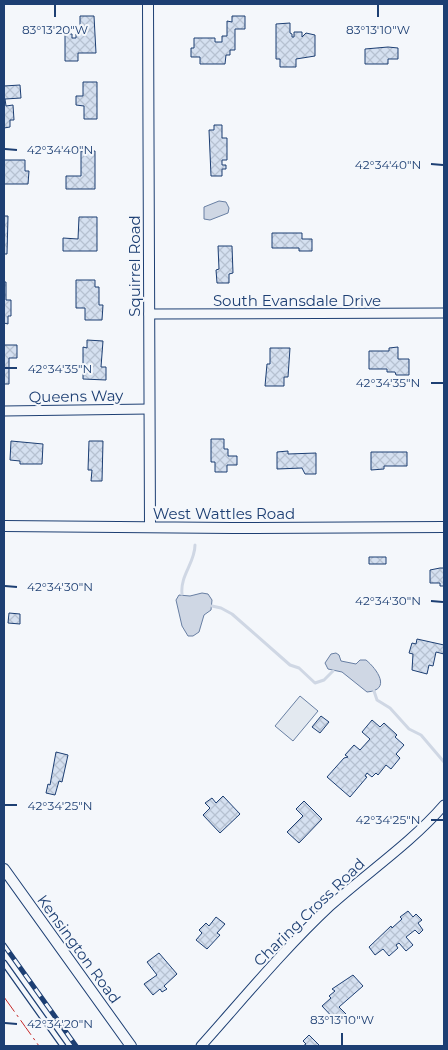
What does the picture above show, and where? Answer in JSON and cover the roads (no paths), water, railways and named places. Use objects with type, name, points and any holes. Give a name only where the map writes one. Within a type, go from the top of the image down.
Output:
[{"type":"street","name":"Squirrel Road","points":[[148,4],[150,528]]},
{"type":"street","name":"South Evansdale Drive","points":[[149,314],[444,313]]},
{"type":"street","name":"Queens Way","points":[[4,411],[149,409]]},
{"type":"street","name":"West Wattles Road","points":[[4,526],[150,528],[444,527]]},
{"type":"street","name":"Charing Cross Road","points":[[201,1046],[308,928],[350,889],[413,836],[444,805]]},
{"type":"street","name":"Kensington Road","points":[[4,869],[131,1046]]},
{"type":"lane","points":[[4,963],[63,1046]]},
{"type":"waterway","points":[[182,594],[183,581],[193,558],[195,545]]},
{"type":"waterway","points":[[212,606],[232,614],[290,665],[299,668],[315,683],[324,680],[333,671]]},
{"type":"waterway","points":[[374,691],[377,700],[390,708],[409,729],[421,735],[444,762]]},
{"type":"railway","points":[[4,945],[76,1046]]}]
